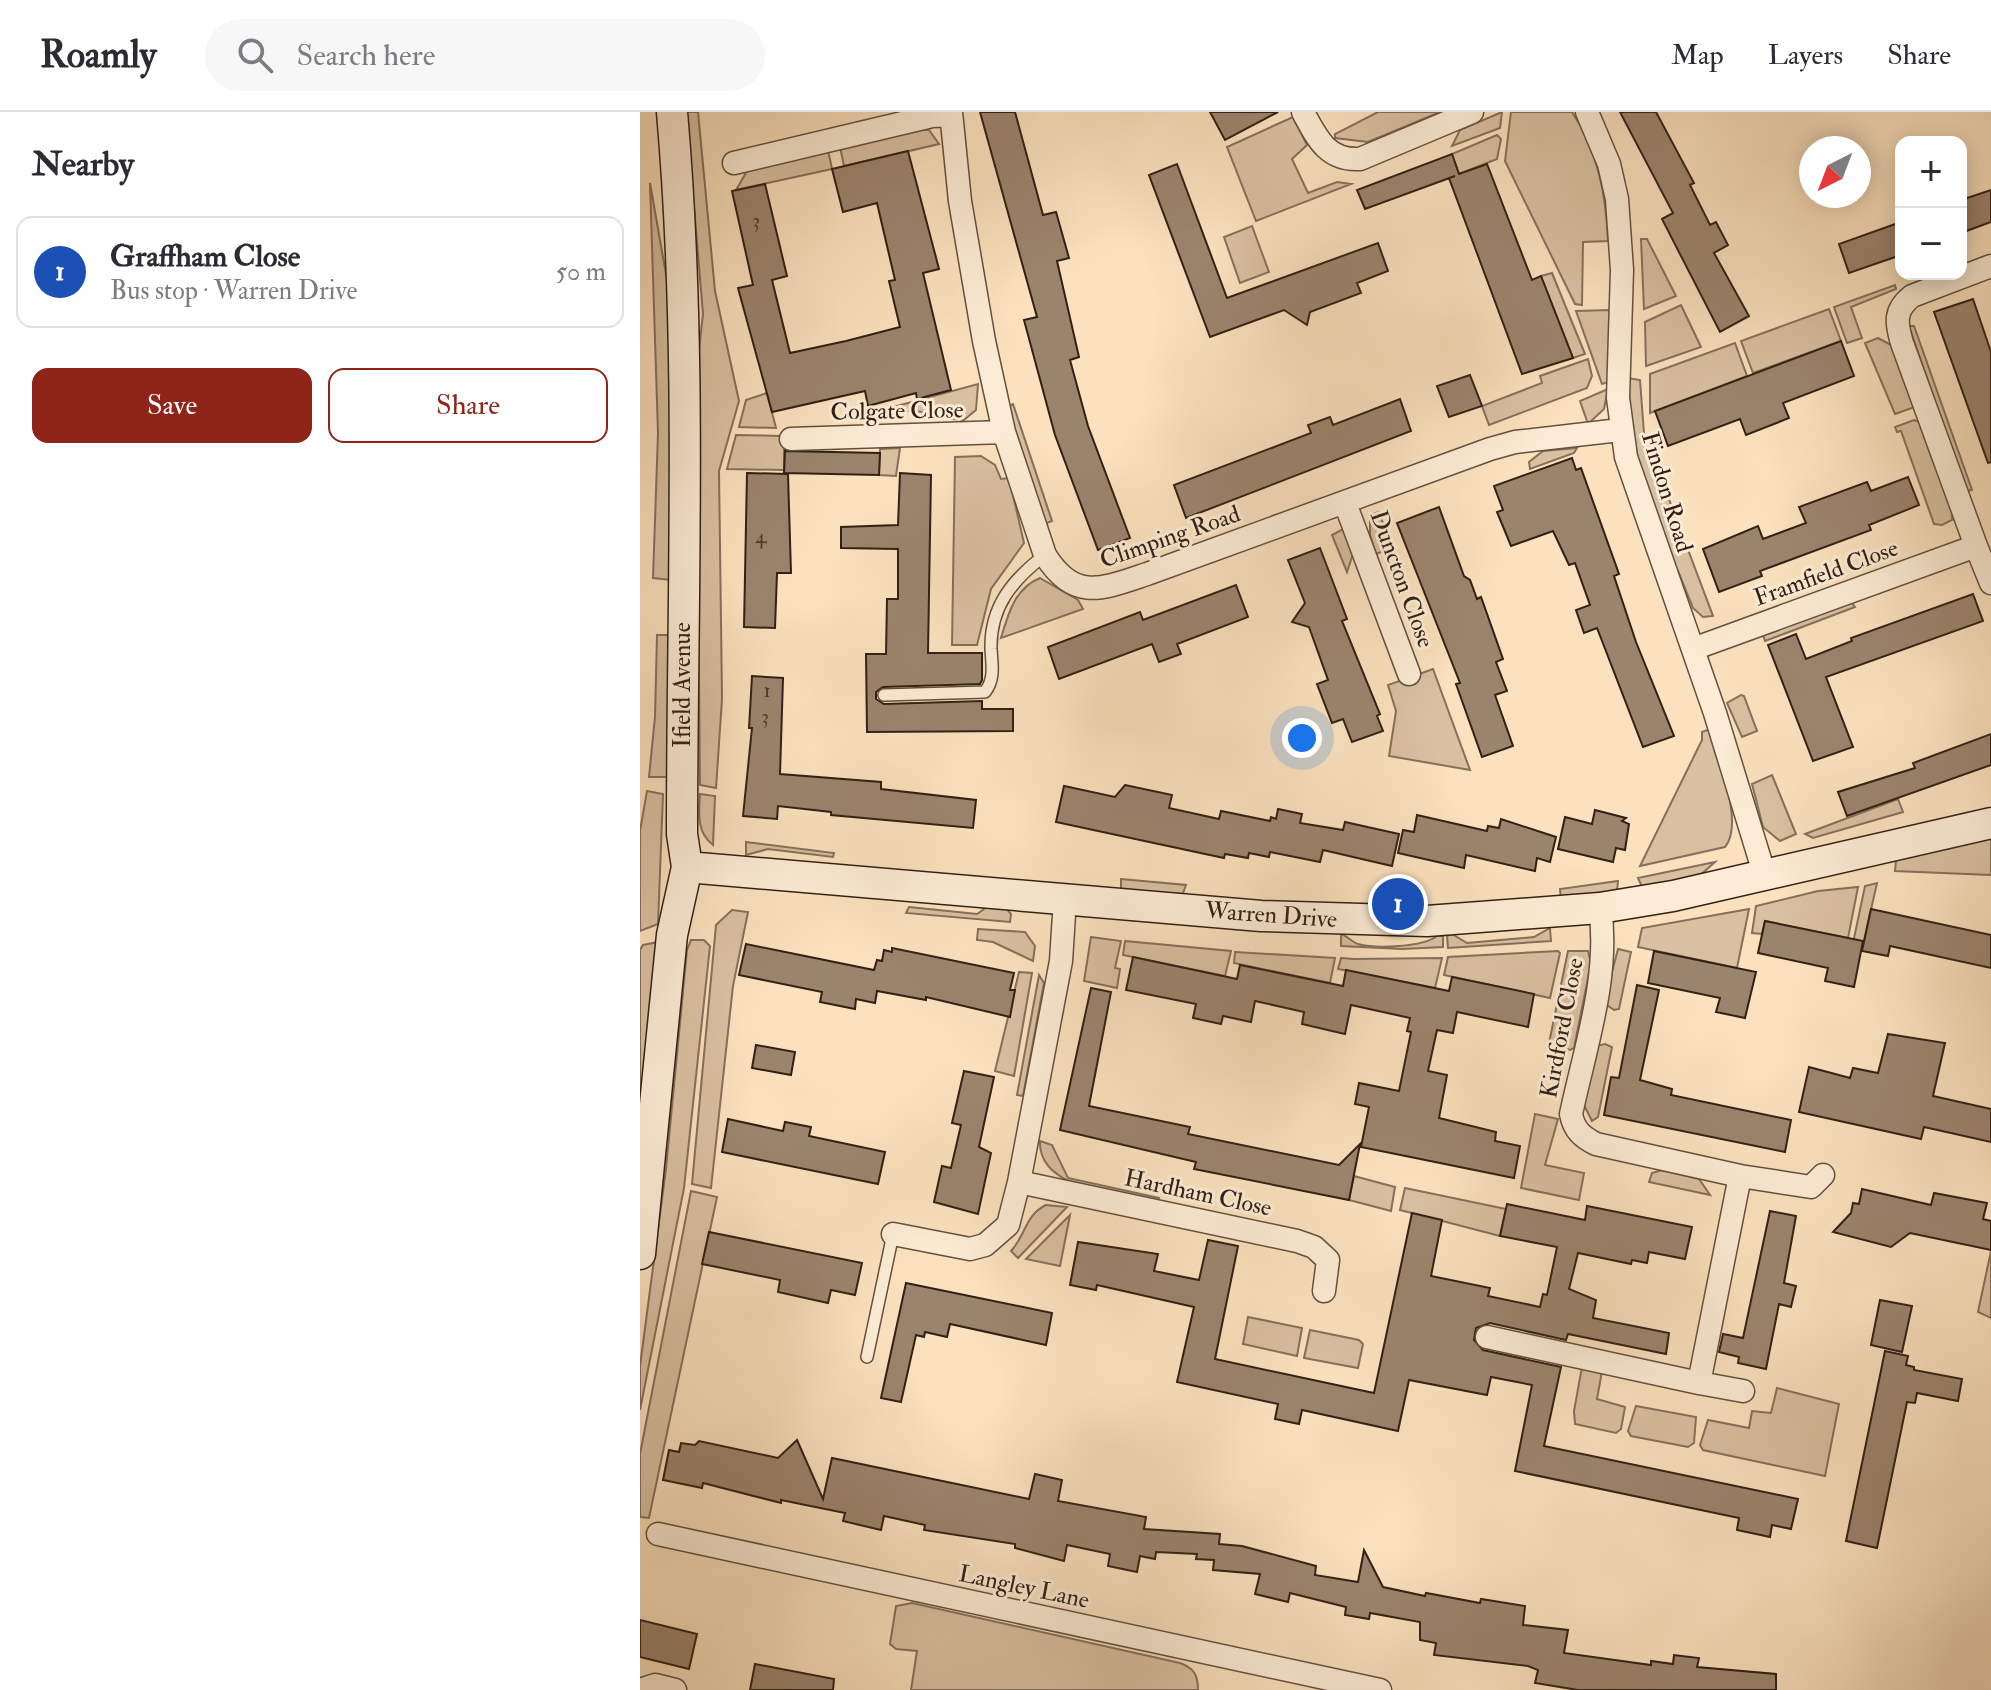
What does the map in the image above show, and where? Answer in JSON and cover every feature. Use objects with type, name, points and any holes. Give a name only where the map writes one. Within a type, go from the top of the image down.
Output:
[{"type":"street","name":"Ifield Avenue","points":[[640,1254],[672,935],[687,867],[682,818],[681,629],[686,479],[684,319],[672,112]]},
{"type":"street","points":[[1303,112],[1324,148],[1331,154],[1350,160],[1360,159],[1472,112]]},
{"type":"street","name":"Findon Road","points":[[1587,112],[1609,164],[1617,199],[1622,270],[1618,369],[1620,430],[1633,485],[1693,649],[1765,876]]},
{"type":"street","points":[[734,163],[951,114]]},
{"type":"street","name":"Climping Road","points":[[951,114],[971,267],[1004,432],[1045,555],[1054,570],[1077,586],[1090,590],[1105,588],[1515,442],[1620,430]]},
{"type":"street","points":[[1991,266],[1912,296],[1902,304],[1897,315],[1902,343],[1991,583]]},
{"type":"street","name":"Colgate Close","points":[[791,439],[973,436],[1004,432]]},
{"type":"street","name":"Duncton Close","points":[[1345,503],[1409,674]]},
{"type":"street","name":"Framfield Close","points":[[1693,649],[1976,546]]},
{"type":"street","name":"Warren Drive","points":[[687,867],[1380,922],[1508,917],[1600,908],[1765,876],[1991,823]]},
{"type":"street","points":[[893,1234],[955,1248],[985,1245],[1008,1225],[1061,961],[1065,899]]},
{"type":"street","name":"Kirdford Close","points":[[1600,908],[1605,941],[1602,967],[1571,1114],[1573,1125],[1583,1137],[1596,1144],[1740,1176],[1811,1187],[1823,1175]]},
{"type":"street","points":[[1699,1383],[1740,1176]]},
{"type":"street","name":"Hardham Close","points":[[1019,1182],[1314,1247],[1328,1260],[1324,1291]]},
{"type":"street","points":[[1487,1337],[1743,1391]]},
{"type":"street","name":"Langley Lane","points":[[658,1534],[1380,1690]]},
{"type":"street","points":[[640,1690],[655,1685],[675,1690]]},
{"type":"lane","points":[[884,695],[985,692],[992,677],[991,645],[998,607],[1013,581],[1045,555]]},
{"type":"lane","points":[[867,1357],[893,1234]]},
{"type":"shaded area","points":[[686,112],[698,112],[715,291],[739,401],[719,471],[722,699],[716,788],[700,785],[696,375],[703,314]]},
{"type":"shaded area","points":[[1378,112],[1440,112],[1368,142],[1335,138],[1335,134]]},
{"type":"shaded area","points":[[1502,112],[1500,128],[1452,146],[1460,130]]},
{"type":"shaded area","points":[[1511,112],[1572,112],[1594,158],[1603,190],[1608,241],[1583,242],[1582,305],[1575,304],[1505,161]]},
{"type":"shaded area","points":[[1293,117],[1307,145],[1292,159],[1308,193],[1337,182],[1351,184],[1256,221],[1227,147]]},
{"type":"shaded area","points":[[919,129],[929,130],[939,144],[844,166],[840,147]]},
{"type":"shaded area","points":[[1497,135],[1501,139],[1497,159],[1459,174],[1452,154]]},
{"type":"shaded area","points":[[828,150],[832,169],[736,190],[747,171]]},
{"type":"shaded area","points":[[650,183],[671,303],[671,580],[653,578],[658,433]]},
{"type":"shaded area","points":[[1252,226],[1269,272],[1240,283],[1224,237]]},
{"type":"shaded area","points":[[1641,239],[1647,239],[1676,296],[1644,309]]},
{"type":"shaded area","points":[[1552,273],[1585,354],[1573,358],[1541,276]]},
{"type":"shaded area","points":[[1895,285],[1896,289],[1851,307],[1862,338],[1847,343],[1834,307]]},
{"type":"shaded area","points":[[1681,305],[1701,347],[1646,366],[1645,322]]},
{"type":"shaded area","points":[[1829,309],[1841,341],[1753,373],[1741,341]]},
{"type":"shaded area","points":[[1610,310],[1608,382],[1602,384],[1576,311]]},
{"type":"shaded area","points":[[1909,326],[1914,326],[1972,490],[1966,491]]},
{"type":"shaded area","points":[[1878,338],[1893,346],[1914,405],[1895,414],[1865,343]]},
{"type":"shaded area","points":[[1735,343],[1747,376],[1650,413],[1650,374]]},
{"type":"shaded area","points":[[1588,359],[1592,376],[1587,388],[1489,425],[1482,406],[1542,383],[1540,376]]},
{"type":"shaded area","points":[[1628,378],[1640,380],[1644,433],[1713,616],[1703,617],[1693,608],[1678,571],[1672,571],[1663,547],[1637,453]]},
{"type":"shaded area","points":[[978,384],[976,410],[964,420],[952,419],[946,413],[882,410]]},
{"type":"shaded area","points":[[1608,389],[1604,409],[1588,424],[1580,401]]},
{"type":"shaded area","points":[[767,393],[776,428],[739,427],[746,400]]},
{"type":"shaded area","points":[[1013,404],[1052,521],[1045,524],[1008,407]]},
{"type":"shaded area","points":[[1914,420],[1920,422],[1952,512],[1952,520],[1942,525],[1934,524],[1901,431],[1897,432],[1895,427]]},
{"type":"shaded area","points":[[736,435],[781,436],[784,439],[784,470],[727,469]]},
{"type":"shaded area","points":[[900,448],[896,476],[879,475],[880,449]]},
{"type":"shaded area","points":[[1577,448],[1574,453],[1530,469],[1529,462],[1543,451]]},
{"type":"shaded area","points":[[981,456],[995,465],[1001,479],[1009,478],[1024,543],[991,589],[977,645],[952,645],[955,457]]},
{"type":"shaded area","points":[[1379,512],[1392,548],[1376,554],[1370,535],[1370,515]]},
{"type":"shaded area","points":[[1343,529],[1354,551],[1347,572],[1332,535]]},
{"type":"shaded area","points":[[1040,578],[1078,600],[1083,609],[1001,638],[1019,595],[1031,582]]},
{"type":"shaded area","points":[[1851,602],[1855,607],[1765,641],[1763,635]]},
{"type":"shaded area","points":[[657,635],[671,635],[667,777],[649,777],[655,717]]},
{"type":"shaded area","points":[[1433,669],[1470,770],[1389,756],[1396,711],[1388,685]]},
{"type":"shaded area","points":[[1741,695],[1757,731],[1742,737],[1727,703]]},
{"type":"shaded area","points":[[1710,729],[1731,807],[1732,823],[1725,847],[1640,866],[1702,740],[1702,732]]},
{"type":"shaded area","points":[[1772,775],[1796,834],[1780,841],[1763,827],[1752,784]]},
{"type":"shaded area","points":[[647,791],[663,794],[658,924],[640,931],[640,831]]},
{"type":"shaded area","points":[[700,794],[715,796],[713,845],[701,828]]},
{"type":"shaded area","points":[[1898,799],[1903,812],[1813,838],[1805,834]]},
{"type":"shaded area","points":[[1991,838],[1991,875],[1895,871],[1896,860]]},
{"type":"shaded area","points":[[746,842],[834,853],[833,857],[768,849],[746,855]]},
{"type":"shaded area","points":[[1715,862],[1698,877],[1642,887],[1638,878]]},
{"type":"shaded area","points":[[1121,879],[1186,885],[1182,896],[1121,890]]},
{"type":"shaded area","points":[[1618,881],[1617,891],[1561,899],[1560,889]]},
{"type":"shaded area","points":[[1877,883],[1863,945],[1853,943],[1865,886]]},
{"type":"shaded area","points":[[1858,887],[1848,938],[1765,921],[1762,934],[1752,933],[1756,906],[1818,891]]},
{"type":"shaded area","points":[[909,907],[977,914],[987,907],[1006,908],[1011,914],[1010,922],[906,913]]},
{"type":"shaded area","points":[[1749,909],[1737,968],[1638,947],[1642,928]]},
{"type":"shaded area","points":[[732,910],[748,912],[733,986],[711,1188],[692,1184],[716,925]]},
{"type":"shaded area","points":[[1550,928],[1551,941],[1448,948],[1447,936],[1452,934],[1467,943],[1534,937]]},
{"type":"shaded area","points":[[978,929],[1025,932],[1035,946],[1033,961],[993,942],[977,940]]},
{"type":"shaded area","points":[[1341,934],[1358,944],[1376,946],[1411,945],[1443,936],[1443,947],[1402,949],[1341,946]]},
{"type":"shaded area","points":[[1091,937],[1121,941],[1115,968],[1120,969],[1117,988],[1084,981]]},
{"type":"shaded area","points":[[691,940],[704,940],[710,946],[684,1188],[640,1410],[640,1366],[666,1169],[687,950]]},
{"type":"shaded area","points":[[1125,941],[1231,951],[1225,976],[1123,955]]},
{"type":"shaded area","points":[[658,942],[640,1128],[640,950],[643,945]]},
{"type":"shaded area","points":[[1618,949],[1631,952],[1619,1009],[1614,1010],[1604,1003]]},
{"type":"shaded area","points":[[1558,951],[1550,998],[1444,975],[1448,957]]},
{"type":"shaded area","points":[[1568,951],[1588,951],[1591,963],[1574,1048],[1570,1050],[1549,1043]]},
{"type":"shaded area","points":[[1235,952],[1335,958],[1330,983],[1234,963]]},
{"type":"shaded area","points":[[1341,958],[1442,958],[1435,988],[1338,969]]},
{"type":"shaded area","points":[[1019,972],[1032,973],[1014,1076],[995,1071]]},
{"type":"shaded area","points":[[1039,975],[1044,983],[1023,1096],[1017,1095]]},
{"type":"shaded area","points":[[1605,1044],[1612,1047],[1598,1117],[1592,1121],[1584,1105],[1596,1046]]},
{"type":"shaded area","points":[[1535,1114],[1558,1119],[1545,1165],[1584,1173],[1579,1200],[1521,1188]]},
{"type":"shaded area","points":[[1040,1141],[1052,1145],[1068,1178],[1159,1198],[1158,1201],[1104,1192],[1067,1180],[1043,1158]]},
{"type":"shaded area","points":[[1662,1170],[1699,1179],[1710,1195],[1649,1182],[1652,1173]]},
{"type":"shaded area","points":[[1354,1176],[1395,1187],[1391,1211],[1349,1200]]},
{"type":"shaded area","points":[[1405,1188],[1506,1209],[1500,1236],[1400,1210]]},
{"type":"shaded area","points":[[691,1191],[717,1197],[649,1518],[640,1517],[640,1454]]},
{"type":"shaded area","points":[[1046,1205],[1067,1207],[1018,1258],[1011,1251],[1034,1214]]},
{"type":"shaded area","points":[[1070,1215],[1060,1266],[1026,1259]]},
{"type":"shaded area","points":[[1991,1251],[1991,1318],[1978,1312]]},
{"type":"shaded area","points":[[1248,1317],[1302,1328],[1297,1356],[1243,1344]]},
{"type":"shaded area","points":[[1310,1330],[1359,1340],[1363,1344],[1358,1368],[1304,1358]]},
{"type":"shaded area","points":[[1582,1367],[1602,1371],[1597,1399],[1625,1407],[1621,1429],[1616,1433],[1575,1424],[1574,1411]]},
{"type":"shaded area","points":[[1777,1388],[1839,1404],[1825,1476],[1703,1450],[1700,1445],[1708,1420],[1749,1428],[1752,1411],[1771,1413]]},
{"type":"shaded area","points":[[1636,1406],[1696,1417],[1694,1443],[1688,1447],[1631,1436],[1628,1431]]},
{"type":"shaded area","points":[[912,1603],[1180,1663],[1194,1673],[1198,1690],[911,1690],[917,1651],[896,1649],[890,1644],[896,1606]]},
{"type":"building","points":[[980,112],[1015,112],[1043,215],[1056,212],[1069,258],[1057,261],[1079,357],[1070,360],[1088,426],[1130,538],[1098,550],[1055,435],[1031,346],[1024,320],[1037,317]]},
{"type":"building","points":[[1210,112],[1278,112],[1225,140]]},
{"type":"building","points":[[1620,112],[1656,112],[1694,183],[1690,185],[1710,225],[1716,222],[1728,245],[1714,253],[1749,316],[1720,332],[1662,219],[1673,213]]},
{"type":"building","points":[[908,151],[939,269],[923,273],[951,390],[917,399],[916,393],[868,406],[865,391],[772,412],[738,288],[753,285],[732,191],[765,184],[787,276],[772,280],[790,353],[846,341],[900,327],[889,281],[895,280],[877,203],[843,212],[832,169]]},
{"type":"building","points":[[1452,154],[1459,174],[1487,164],[1532,280],[1541,276],[1573,358],[1522,374],[1449,178],[1365,209],[1357,190]]},
{"type":"building","points":[[1177,164],[1227,298],[1378,243],[1388,271],[1357,283],[1361,293],[1310,312],[1307,325],[1284,310],[1210,337],[1149,175]]},
{"type":"building","points":[[1991,190],[1991,222],[1967,231],[1967,198]]},
{"type":"building","points":[[1895,224],[1895,257],[1849,273],[1839,244]]},
{"type":"building","points":[[1973,299],[1991,352],[1991,462],[1988,463],[1934,312]]},
{"type":"building","points":[[1841,341],[1854,376],[1783,403],[1789,418],[1746,435],[1740,419],[1668,446],[1655,411]]},
{"type":"building","points":[[1470,375],[1482,406],[1449,417],[1437,386]]},
{"type":"building","points":[[1400,399],[1411,431],[1186,518],[1174,485],[1311,433],[1308,425],[1330,417],[1333,425]]},
{"type":"building","points":[[785,451],[880,453],[879,475],[784,473]]},
{"type":"building","points":[[1572,458],[1576,470],[1581,468],[1619,574],[1614,576],[1636,642],[1674,736],[1643,747],[1597,628],[1584,633],[1576,610],[1590,605],[1575,563],[1569,565],[1553,531],[1511,546],[1497,512],[1503,510],[1494,486]]},
{"type":"building","points":[[747,473],[788,474],[791,573],[777,573],[775,628],[744,627]]},
{"type":"building","points":[[900,473],[931,475],[928,653],[982,653],[982,680],[980,684],[883,687],[876,692],[876,699],[884,704],[982,701],[982,709],[1013,709],[1013,731],[867,732],[866,654],[886,654],[887,599],[898,599],[898,549],[841,548],[841,527],[898,525]]},
{"type":"building","points":[[1908,477],[1919,505],[1869,525],[1871,530],[1760,571],[1762,576],[1719,592],[1703,549],[1758,526],[1763,539],[1806,523],[1799,507],[1867,482],[1871,491]]},
{"type":"building","points":[[1439,507],[1464,576],[1470,580],[1477,599],[1481,597],[1503,659],[1496,662],[1507,691],[1495,695],[1513,746],[1482,757],[1456,684],[1460,683],[1397,523]]},
{"type":"building","points":[[1320,548],[1347,619],[1342,621],[1380,714],[1377,716],[1383,731],[1352,742],[1343,719],[1332,723],[1317,684],[1328,680],[1309,627],[1292,622],[1305,603],[1288,560]]},
{"type":"building","points":[[1236,585],[1248,617],[1177,644],[1181,654],[1159,662],[1152,644],[1059,679],[1048,647],[1140,612],[1143,620]]},
{"type":"building","points":[[1973,594],[1983,621],[1826,677],[1853,747],[1813,761],[1768,645],[1796,634],[1806,659],[1852,641],[1851,638]]},
{"type":"building","points":[[752,676],[783,678],[780,774],[881,782],[881,789],[976,800],[973,828],[831,815],[831,812],[778,806],[777,819],[743,816],[752,728],[749,728]]},
{"type":"building","points":[[1991,734],[1991,765],[1847,816],[1838,792],[1915,768],[1913,763]]},
{"type":"building","points":[[1125,785],[1172,795],[1169,808],[1219,819],[1221,811],[1270,821],[1271,817],[1276,819],[1278,809],[1302,814],[1300,823],[1343,830],[1345,822],[1399,834],[1392,866],[1323,850],[1320,862],[1270,852],[1269,857],[1249,853],[1248,858],[1225,854],[1224,858],[1056,822],[1064,786],[1115,797]]},
{"type":"building","points":[[1595,810],[1626,818],[1622,821],[1629,824],[1625,850],[1616,848],[1613,862],[1558,849],[1565,817],[1592,824]]},
{"type":"building","points":[[1417,815],[1487,831],[1488,826],[1499,828],[1501,819],[1556,837],[1550,862],[1537,858],[1535,871],[1466,855],[1464,868],[1398,853],[1403,830],[1414,832]]},
{"type":"building","points":[[1871,909],[1991,935],[1991,968],[1890,946],[1888,956],[1862,951]]},
{"type":"building","points":[[1765,921],[1863,941],[1854,987],[1825,981],[1828,968],[1758,953]]},
{"type":"building","points":[[746,944],[874,970],[877,960],[882,961],[884,950],[892,952],[892,948],[1014,973],[1010,990],[1015,990],[1010,1017],[926,997],[926,1000],[877,991],[875,1003],[856,999],[855,1009],[820,1002],[822,992],[739,975]]},
{"type":"building","points":[[1654,951],[1756,972],[1745,1018],[1716,1012],[1720,998],[1648,983]]},
{"type":"building","points":[[1133,957],[1237,979],[1240,965],[1343,986],[1346,970],[1449,991],[1452,977],[1534,994],[1528,1027],[1457,1012],[1453,1033],[1437,1030],[1428,1071],[1447,1075],[1439,1118],[1496,1132],[1495,1141],[1520,1146],[1514,1178],[1361,1147],[1369,1107],[1355,1104],[1359,1083],[1399,1091],[1411,1032],[1407,1031],[1410,1018],[1351,1005],[1345,1034],[1302,1024],[1304,1012],[1255,1001],[1251,1022],[1223,1016],[1221,1024],[1193,1018],[1196,1004],[1126,990]]},
{"type":"building","points":[[1637,985],[1659,990],[1640,1080],[1672,1089],[1671,1095],[1791,1120],[1785,1152],[1604,1115],[1611,1077],[1619,1078]]},
{"type":"building","points":[[1091,988],[1111,992],[1089,1106],[1190,1127],[1188,1134],[1339,1165],[1360,1144],[1349,1200],[1194,1169],[1196,1162],[1060,1130]]},
{"type":"building","points":[[1888,1034],[1945,1043],[1933,1096],[1991,1109],[1991,1142],[1924,1127],[1921,1139],[1799,1112],[1809,1067],[1850,1078],[1853,1068],[1878,1073]]},
{"type":"building","points":[[756,1045],[795,1052],[791,1075],[752,1068]]},
{"type":"building","points":[[964,1071],[994,1077],[979,1147],[991,1153],[978,1214],[934,1202],[942,1166],[951,1168],[961,1125],[952,1123]]},
{"type":"building","points":[[728,1119],[783,1131],[785,1122],[811,1127],[809,1136],[885,1152],[878,1184],[722,1152]]},
{"type":"building","points":[[1862,1189],[1931,1205],[1934,1193],[1987,1203],[1983,1219],[1991,1221],[1991,1250],[1910,1233],[1891,1247],[1833,1232],[1851,1213],[1853,1203],[1859,1204]]},
{"type":"building","points":[[1507,1204],[1585,1220],[1587,1206],[1692,1227],[1685,1259],[1649,1252],[1647,1263],[1632,1260],[1631,1264],[1578,1253],[1569,1289],[1596,1300],[1593,1318],[1669,1333],[1666,1354],[1568,1334],[1566,1340],[1490,1323],[1476,1328],[1474,1340],[1483,1350],[1561,1367],[1544,1446],[1798,1499],[1791,1529],[1772,1525],[1770,1537],[1737,1530],[1739,1518],[1515,1471],[1532,1385],[1491,1377],[1487,1395],[1409,1380],[1398,1431],[1302,1410],[1299,1424],[1275,1419],[1278,1404],[1177,1382],[1194,1307],[1097,1285],[1096,1290],[1070,1285],[1078,1242],[1158,1254],[1154,1271],[1199,1280],[1208,1240],[1238,1246],[1215,1359],[1374,1393],[1412,1213],[1442,1220],[1431,1276],[1490,1288],[1488,1296],[1540,1307],[1543,1294],[1547,1295],[1557,1247],[1500,1236]]},
{"type":"building","points":[[1770,1211],[1796,1216],[1784,1283],[1796,1286],[1791,1307],[1779,1304],[1766,1369],[1738,1363],[1739,1357],[1719,1352],[1723,1334],[1743,1338]]},
{"type":"building","points":[[709,1232],[862,1263],[855,1295],[831,1290],[828,1303],[778,1292],[780,1280],[702,1264]]},
{"type":"building","points":[[906,1283],[1052,1313],[1046,1345],[950,1324],[947,1337],[925,1332],[924,1337],[916,1335],[901,1402],[881,1398]]},
{"type":"building","points":[[1880,1300],[1912,1306],[1902,1352],[1871,1345]]},
{"type":"building","points":[[1885,1351],[1908,1356],[1906,1365],[1914,1367],[1914,1370],[1962,1379],[1958,1401],[1917,1393],[1915,1403],[1907,1402],[1877,1548],[1846,1541]]},
{"type":"building","points":[[797,1440],[823,1499],[832,1458],[1029,1499],[1035,1474],[1062,1480],[1058,1501],[1146,1517],[1144,1529],[1220,1534],[1219,1544],[1242,1546],[1316,1566],[1315,1575],[1358,1582],[1364,1550],[1383,1587],[1425,1596],[1426,1593],[1480,1603],[1481,1599],[1525,1606],[1523,1625],[1568,1630],[1564,1653],[1651,1665],[1651,1661],[1673,1664],[1674,1655],[1699,1658],[1697,1667],[1776,1674],[1776,1690],[1578,1690],[1535,1683],[1538,1670],[1528,1666],[1434,1655],[1436,1643],[1420,1640],[1420,1622],[1370,1613],[1369,1619],[1345,1615],[1346,1607],[1290,1593],[1288,1602],[1255,1594],[1260,1574],[1213,1570],[1214,1560],[1196,1559],[1197,1554],[1156,1552],[1155,1559],[1140,1556],[1137,1572],[1108,1566],[1110,1554],[1067,1545],[1064,1561],[1015,1548],[1015,1544],[924,1530],[925,1525],[884,1516],[881,1530],[843,1521],[845,1513],[781,1500],[781,1503],[703,1483],[702,1488],[663,1480],[669,1450],[679,1452],[681,1443],[695,1445],[699,1441],[778,1458]]},
{"type":"building","points":[[640,1620],[697,1634],[689,1669],[640,1657]]},
{"type":"building","points":[[755,1664],[834,1679],[833,1690],[750,1690]]},
{"type":"place","name":"Graffham Close","points":[[1398,904]]}]
